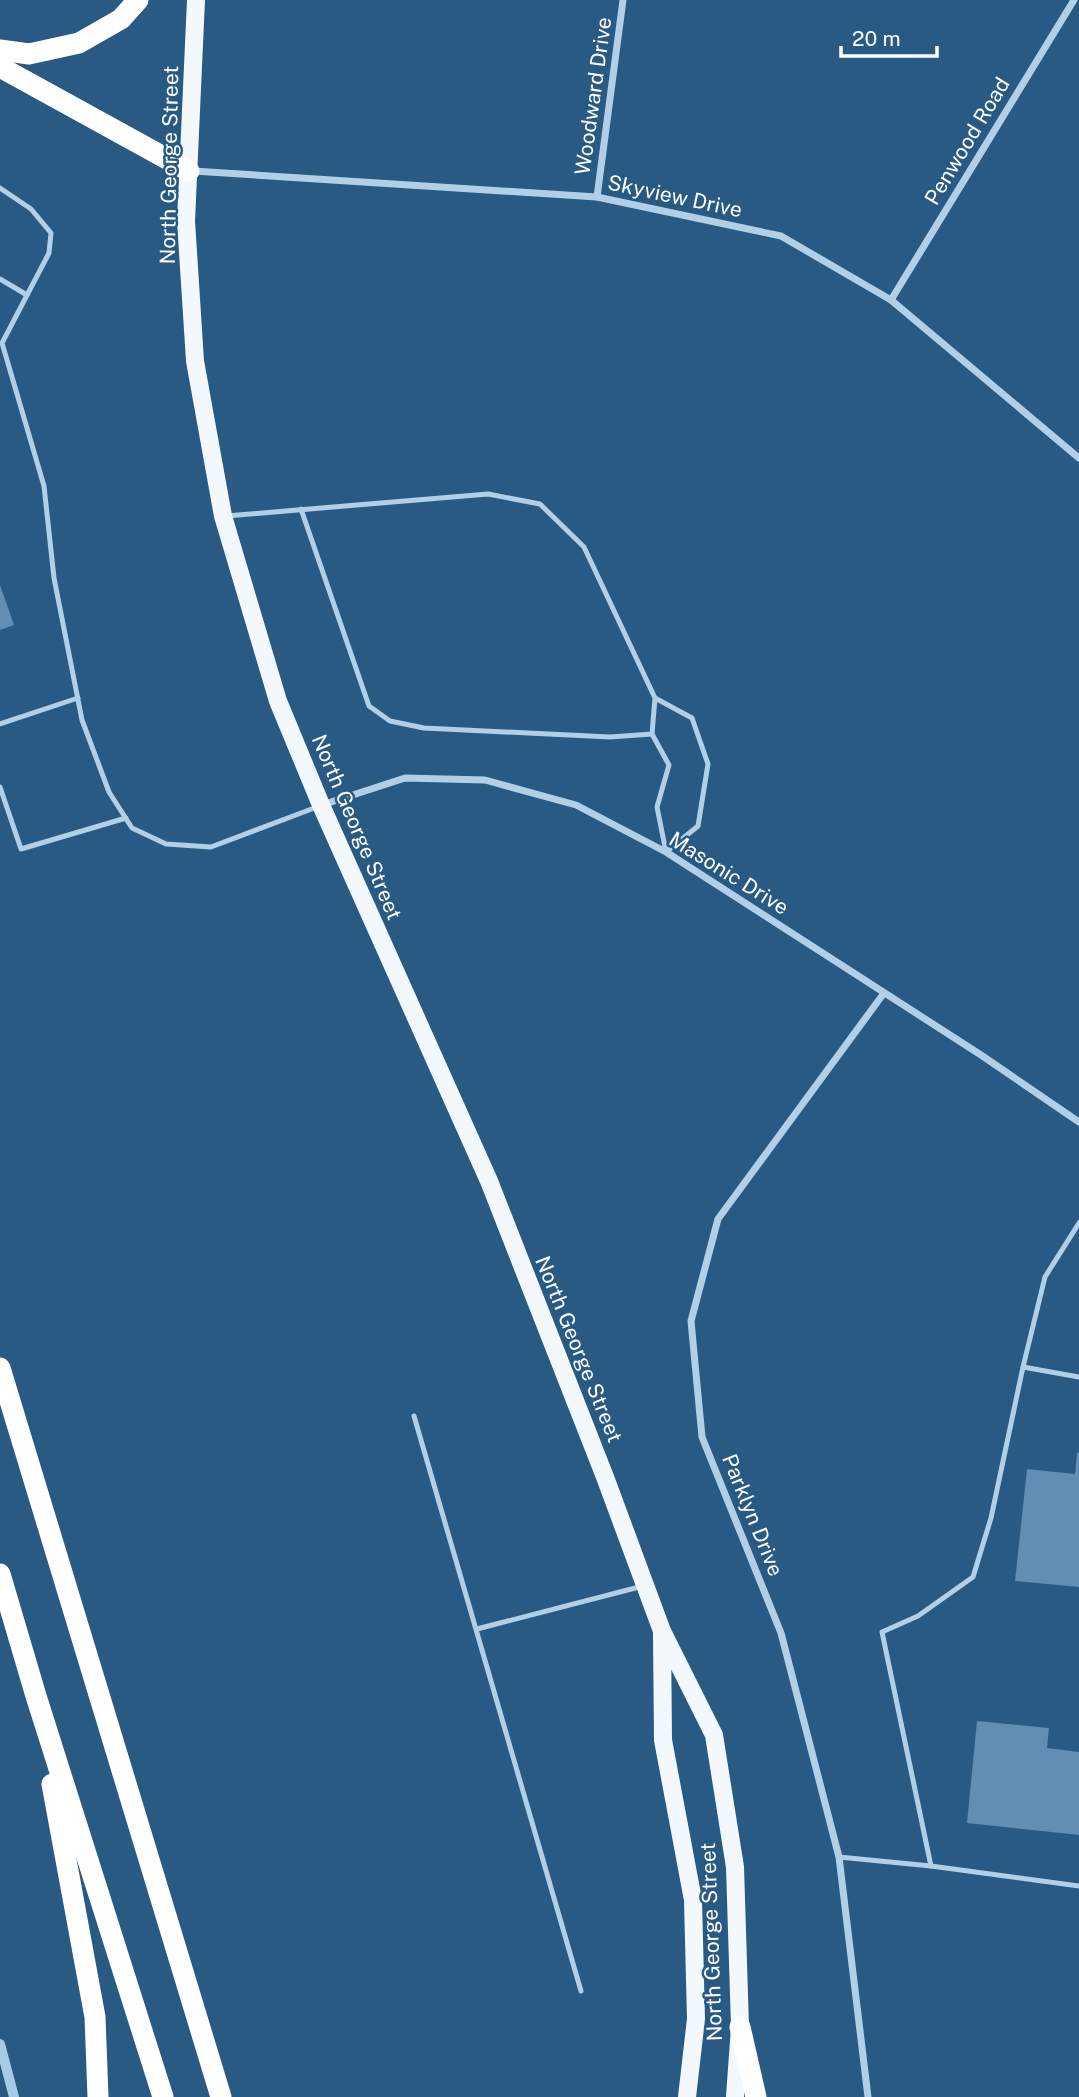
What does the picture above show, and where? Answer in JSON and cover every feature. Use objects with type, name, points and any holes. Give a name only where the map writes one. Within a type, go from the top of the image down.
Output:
[{"type":"highway","points":[[0,50],[29,54],[79,43],[121,19],[138,0]]},
{"type":"highway","points":[[0,67],[189,171]]},
{"type":"highway","points":[[0,1368],[221,2097]]},
{"type":"highway","points":[[0,1574],[163,2097]]},
{"type":"highway","points":[[36,1696],[95,2017],[98,2097]]},
{"type":"highway","points":[[740,2027],[756,2097]]},
{"type":"main road","name":"North George Street","points":[[196,0],[186,221],[195,360],[223,516],[278,701],[321,805],[489,1181],[662,1631],[714,1735],[735,1867],[740,2027],[735,2097]]},
{"type":"main road","name":"North George Street","points":[[662,1631],[663,1740],[693,1900],[696,2019],[687,2097]]},
{"type":"street","name":"Woodward Drive","points":[[597,197],[623,0]]},
{"type":"street","name":"Penwood Road","points":[[891,300],[1074,0]]},
{"type":"street","name":"Skyview Drive","points":[[189,171],[597,197],[781,236],[891,300],[1079,458]]},
{"type":"street","name":"Masonic Drive","points":[[321,805],[405,778],[485,780],[576,805],[666,852],[1079,1122]]},
{"type":"street","name":"Parklyn Drive","points":[[868,2097],[839,1857],[781,1633],[702,1437],[691,1321],[719,1219],[884,993]]},
{"type":"lane","points":[[0,188],[31,209],[51,233],[49,253],[2,343],[44,486],[54,578],[82,720],[109,792],[132,828],[166,844],[211,847],[321,805]]},
{"type":"lane","points":[[0,279],[27,295]]},
{"type":"lane","points":[[223,516],[488,494],[540,504],[584,547],[655,698],[652,734],[669,765],[657,807],[666,852],[698,826],[708,764],[692,718],[655,698]]},
{"type":"lane","points":[[301,509],[369,706],[390,721],[424,728],[610,737],[652,734]]},
{"type":"lane","points":[[0,724],[78,698]]},
{"type":"lane","points":[[0,788],[21,849],[126,818]]},
{"type":"lane","points":[[932,1866],[882,1632],[918,1616],[973,1577],[991,1518],[1045,1277],[1079,1223]]},
{"type":"lane","points":[[1023,1367],[1079,1377]]},
{"type":"lane","points":[[414,1416],[581,1991]]},
{"type":"lane","points":[[477,1629],[645,1585]]},
{"type":"lane","points":[[839,1857],[932,1866],[1079,1886]]},
{"type":"building","points":[[0,585],[14,625],[0,630]]},
{"type":"building","points":[[1077,1453],[1079,1587],[1015,1581],[1027,1469],[1075,1474]]},
{"type":"building","points":[[977,1721],[1049,1728],[1047,1748],[1079,1752],[1079,1835],[967,1823]]},
{"type":"waterway","points":[[0,2044],[14,2097]]}]
